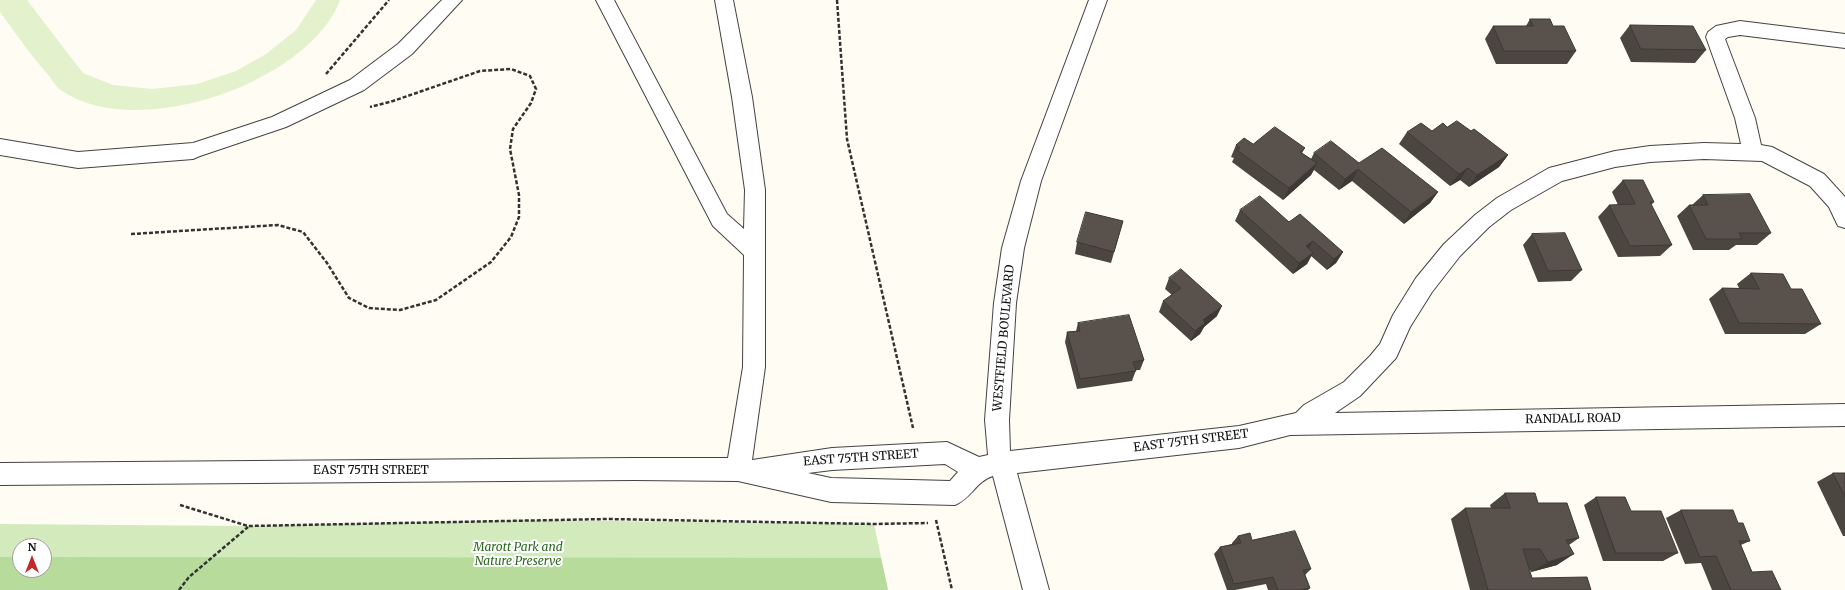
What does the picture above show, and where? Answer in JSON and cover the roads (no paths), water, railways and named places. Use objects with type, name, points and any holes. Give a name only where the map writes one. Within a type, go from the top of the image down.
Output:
[{"type":"street","points":[[0,147],[78,160],[193,151],[279,122],[357,85],[405,49],[453,0]]},
{"type":"street","points":[[604,0],[720,220],[754,251]]},
{"type":"street","points":[[724,0],[742,96],[755,190],[754,367],[740,470]]},
{"type":"street","name":"WESTFIELD BOULEVARD","points":[[1036,590],[1001,463],[996,432],[1005,303],[1014,248],[1031,181],[1098,0]]},
{"type":"street","points":[[1753,152],[1745,118],[1717,46],[1715,37],[1723,31],[1740,28],[1845,41]]},
{"type":"street","points":[[1301,424],[1312,413],[1352,389],[1368,374],[1388,351],[1401,322],[1424,285],[1452,250],[1482,221],[1504,204],[1531,187],[1556,174],[1582,166],[1634,156],[1697,151],[1765,153],[1817,180],[1837,202],[1845,220]]},
{"type":"street","name":"RANDALL ROAD","points":[[1301,424],[1845,415]]},
{"type":"street","name":"EAST 75TH STREET","points":[[740,470],[831,490],[955,493],[977,468],[1001,463],[1239,437],[1290,424],[1301,424]]},
{"type":"street","name":"EAST 75TH STREET","points":[[0,474],[603,469],[740,470],[832,459],[947,453],[977,468]]},
{"type":"park label","name":"Marott Park and Nature Preserve","points":[[518,555]]}]
